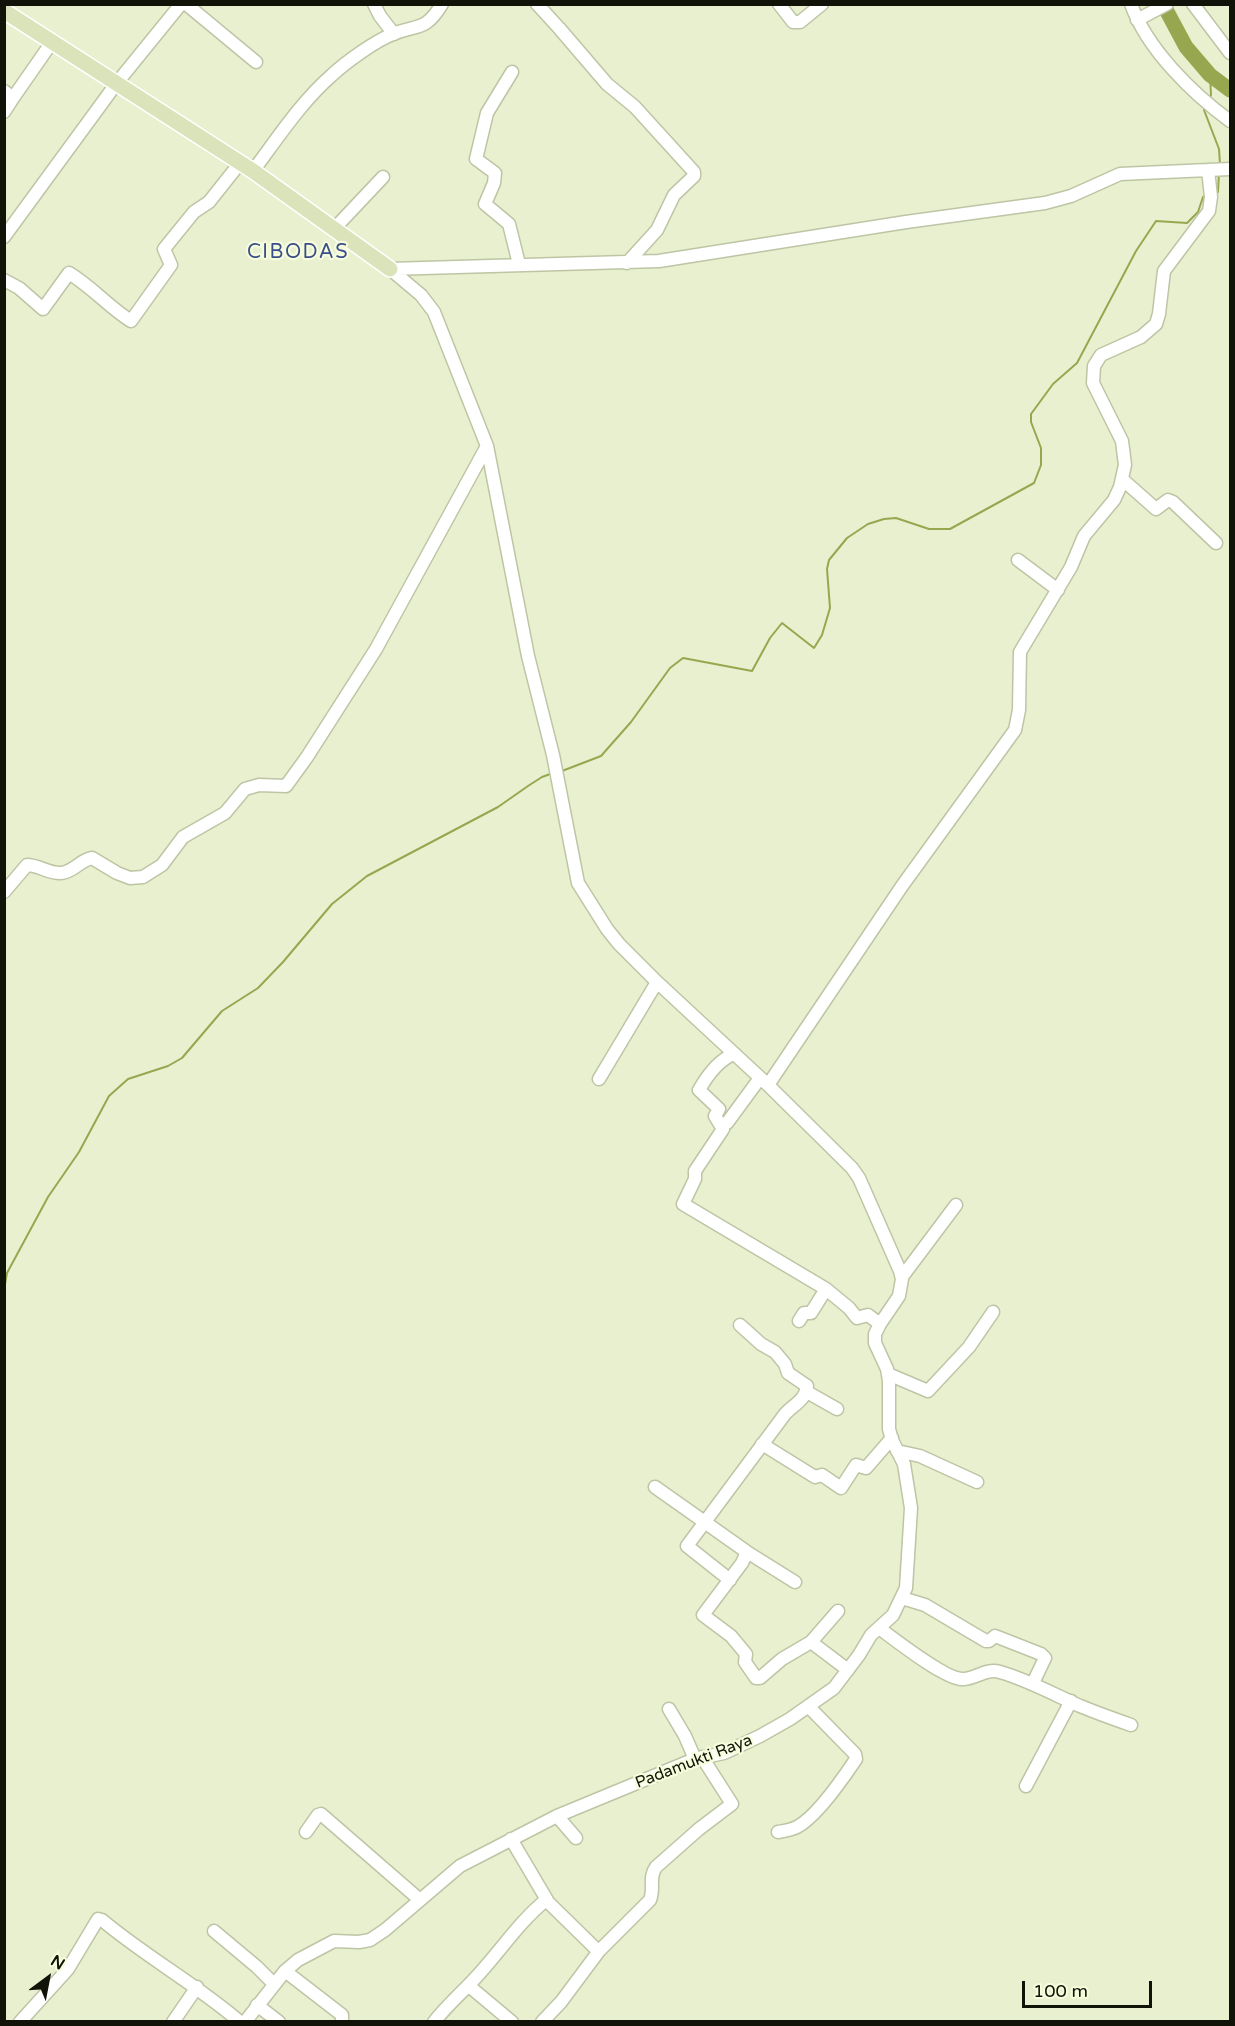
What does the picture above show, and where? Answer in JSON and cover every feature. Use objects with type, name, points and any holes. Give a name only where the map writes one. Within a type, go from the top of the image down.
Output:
[{"type":"main road","points":[[4,11],[246,167],[390,269]]},
{"type":"street","points":[[4,237],[116,84],[181,4]]},
{"type":"street","points":[[186,4],[256,62]]},
{"type":"street","points":[[374,4],[393,34]]},
{"type":"street","points":[[4,280],[19,288],[43,309],[69,273],[131,321],[171,265],[164,249],[194,212],[209,202],[246,167],[332,75],[357,56],[393,34],[425,25],[442,4]]},
{"type":"street","points":[[537,4],[607,84],[635,107],[694,172],[694,176],[675,195],[657,230],[627,263]]},
{"type":"street","points":[[779,4],[796,23],[822,4]]},
{"type":"street","points":[[1131,4],[1138,19],[1165,60],[1203,99],[1230,121]]},
{"type":"street","points":[[1138,19],[1167,4]]},
{"type":"street","points":[[1193,4],[1230,53]]},
{"type":"street","points":[[4,112],[9,94],[52,42]]},
{"type":"street","points":[[512,72],[487,114],[476,159],[480,165],[495,173],[494,183],[485,204],[509,224],[519,264]]},
{"type":"street","points":[[390,269],[627,263],[717,253],[906,222],[1045,203],[1071,196],[1120,174],[1230,169]]},
{"type":"street","points":[[727,1124],[764,1081],[1015,730],[1019,710],[1020,651],[1071,567],[1084,536],[1114,500],[1122,479],[1125,465],[1123,445],[1095,390],[1092,377],[1094,366],[1101,355],[1141,337],[1156,324],[1164,271],[1209,211],[1211,197],[1208,170]]},
{"type":"street","points":[[334,229],[384,177]]},
{"type":"street","points":[[390,269],[421,295],[434,312],[487,446],[528,656],[553,754],[578,883],[607,929],[657,982],[764,1081],[839,1155],[859,1178],[902,1277]]},
{"type":"street","points":[[4,892],[27,865],[52,873],[63,873],[84,860],[92,858],[130,879],[143,877],[162,865],[183,837],[225,813],[245,789],[260,786],[286,786],[376,649],[487,446]]},
{"type":"street","points":[[1122,479],[1156,509],[1168,500],[1173,502],[1216,543]]},
{"type":"street","points":[[1018,560],[1058,590]]},
{"type":"street","points":[[599,1079],[657,982]]},
{"type":"street","points":[[734,1054],[728,1056],[707,1075],[699,1090],[719,1109],[715,1116],[723,1129],[695,1171],[695,1178],[683,1204],[826,1289],[849,1308],[857,1318],[868,1315],[880,1324],[899,1296],[902,1277],[956,1205]]},
{"type":"street","points":[[799,1321],[804,1314],[812,1313],[826,1289]]},
{"type":"street","points":[[888,1374],[928,1391],[969,1347],[993,1312]]},
{"type":"street","name":"Padamukti Raya","points":[[245,2022],[285,1971],[298,1960],[334,1941],[370,1940],[385,1930],[416,1896],[460,1866],[556,1816],[698,1758],[724,1753],[760,1736],[834,1688],[860,1655],[866,1642],[893,1614],[906,1588],[911,1508],[904,1464],[892,1437],[888,1414],[890,1394],[888,1374],[875,1343],[875,1334],[880,1324]]},
{"type":"street","points":[[730,1580],[687,1547],[786,1412],[807,1392],[807,1386],[788,1374],[785,1364],[775,1352],[761,1344],[740,1325]]},
{"type":"street","points":[[807,1392],[837,1409]]},
{"type":"street","points":[[762,1444],[815,1477],[821,1475],[841,1488],[856,1465],[866,1468],[892,1437]]},
{"type":"street","points":[[897,1451],[920,1456],[977,1482]]},
{"type":"street","points":[[655,1487],[747,1552],[795,1582]]},
{"type":"street","points":[[747,1552],[742,1563],[704,1615],[734,1639],[746,1654],[745,1662],[756,1678],[760,1678],[782,1659],[811,1642],[838,1611]]},
{"type":"street","points":[[902,1598],[925,1605],[987,1641],[995,1636],[1041,1654],[1045,1658],[1034,1683]]},
{"type":"street","points":[[879,1628],[907,1649],[956,1679],[966,1679],[990,1671],[998,1671],[1034,1683],[1071,1701],[1131,1725]]},
{"type":"street","points":[[811,1642],[848,1670]]},
{"type":"street","points":[[1026,1786],[1071,1701]]},
{"type":"street","points":[[778,1832],[801,1824],[822,1803],[856,1759],[855,1754],[808,1706]]},
{"type":"street","points":[[542,2022],[561,2002],[598,1951],[650,1900],[651,1875],[656,1867],[732,1804],[698,1758],[669,1709]]},
{"type":"street","points":[[306,1832],[318,1815],[321,1815],[416,1896]]},
{"type":"street","points":[[556,1816],[576,1838]]},
{"type":"street","points":[[511,1839],[547,1900],[598,1951]]},
{"type":"street","points":[[434,2022],[448,2004],[469,1986],[509,1938],[547,1900]]},
{"type":"street","points":[[20,2022],[68,1969],[98,1920],[197,1987],[240,2022]]},
{"type":"street","points":[[214,1931],[274,1984]]},
{"type":"street","points":[[285,1971],[342,2015],[342,2022]]},
{"type":"street","points":[[469,1986],[512,2022]]},
{"type":"street","points":[[173,2022],[197,1987]]},
{"type":"street","points":[[257,2005],[279,2022]]},
{"type":"waterway","points":[[1163,4],[1186,47],[1210,75],[1230,90]]},
{"type":"waterway","points":[[1209,99],[1211,95],[1210,75]]},
{"type":"waterway","points":[[1205,107],[1204,110],[1219,149],[1220,164]]},
{"type":"waterway","points":[[1216,193],[1218,192],[1219,173]]},
{"type":"waterway","points":[[562,771],[601,756],[631,722],[670,668],[683,658],[752,671],[770,638],[782,623],[814,648],[822,635],[830,608],[827,569],[829,560],[847,538],[868,524],[896,518],[929,529],[950,529],[1034,483],[1041,465],[1041,448],[1031,422],[1031,414],[1053,384],[1077,363],[1136,251],[1156,221],[1187,223],[1198,212],[1203,197],[1208,196]]},
{"type":"waterway","points":[[4,1290],[7,1273],[48,1197],[79,1152],[109,1096],[128,1079],[168,1066],[182,1058],[222,1011],[258,988],[332,904],[367,876],[498,807],[542,777],[553,773]]},
{"type":"district","name":"CIBODAS","points":[[298,253]]}]
